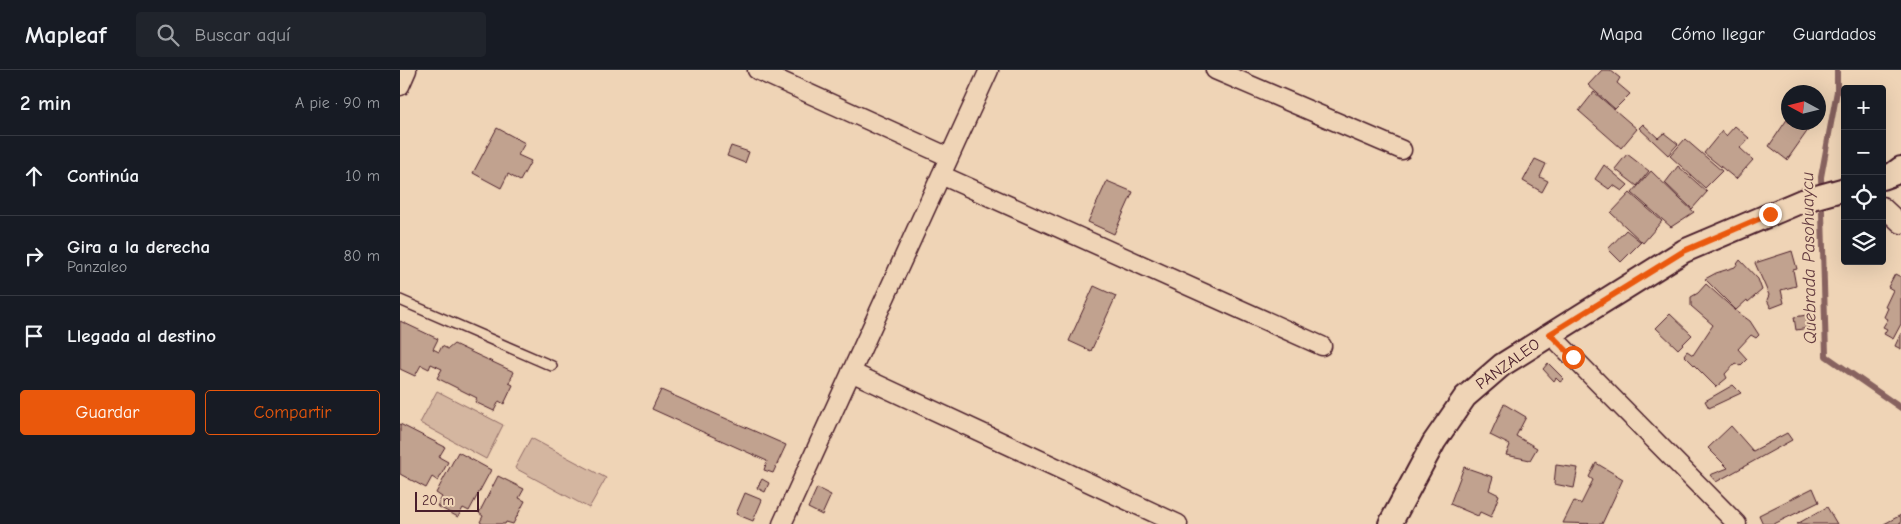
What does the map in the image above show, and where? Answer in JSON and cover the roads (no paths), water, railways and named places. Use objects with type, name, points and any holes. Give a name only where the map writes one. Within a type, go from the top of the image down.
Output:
[{"type":"street","points":[[400,86],[407,70]]},
{"type":"street","points":[[757,70],[949,157]]},
{"type":"street","points":[[782,524],[988,70]]},
{"type":"street","points":[[1215,70],[1402,150]]},
{"type":"street","points":[[1886,177],[1901,168]]},
{"type":"street","points":[[941,175],[1322,346]]},
{"type":"street","name":"PANZALEO","points":[[1390,524],[1434,442],[1465,397],[1502,365],[1684,251],[1802,201],[1841,190]]},
{"type":"street","points":[[1886,210],[1901,224]]},
{"type":"street","points":[[1550,334],[1737,524]]},
{"type":"street","points":[[851,372],[1178,524]]},
{"type":"lane","points":[[400,300],[552,366]]},
{"type":"waterway","name":"Quebrada Pasohuaycu","points":[[1837,70],[1837,91],[1821,177],[1826,356],[1901,408]]}]
